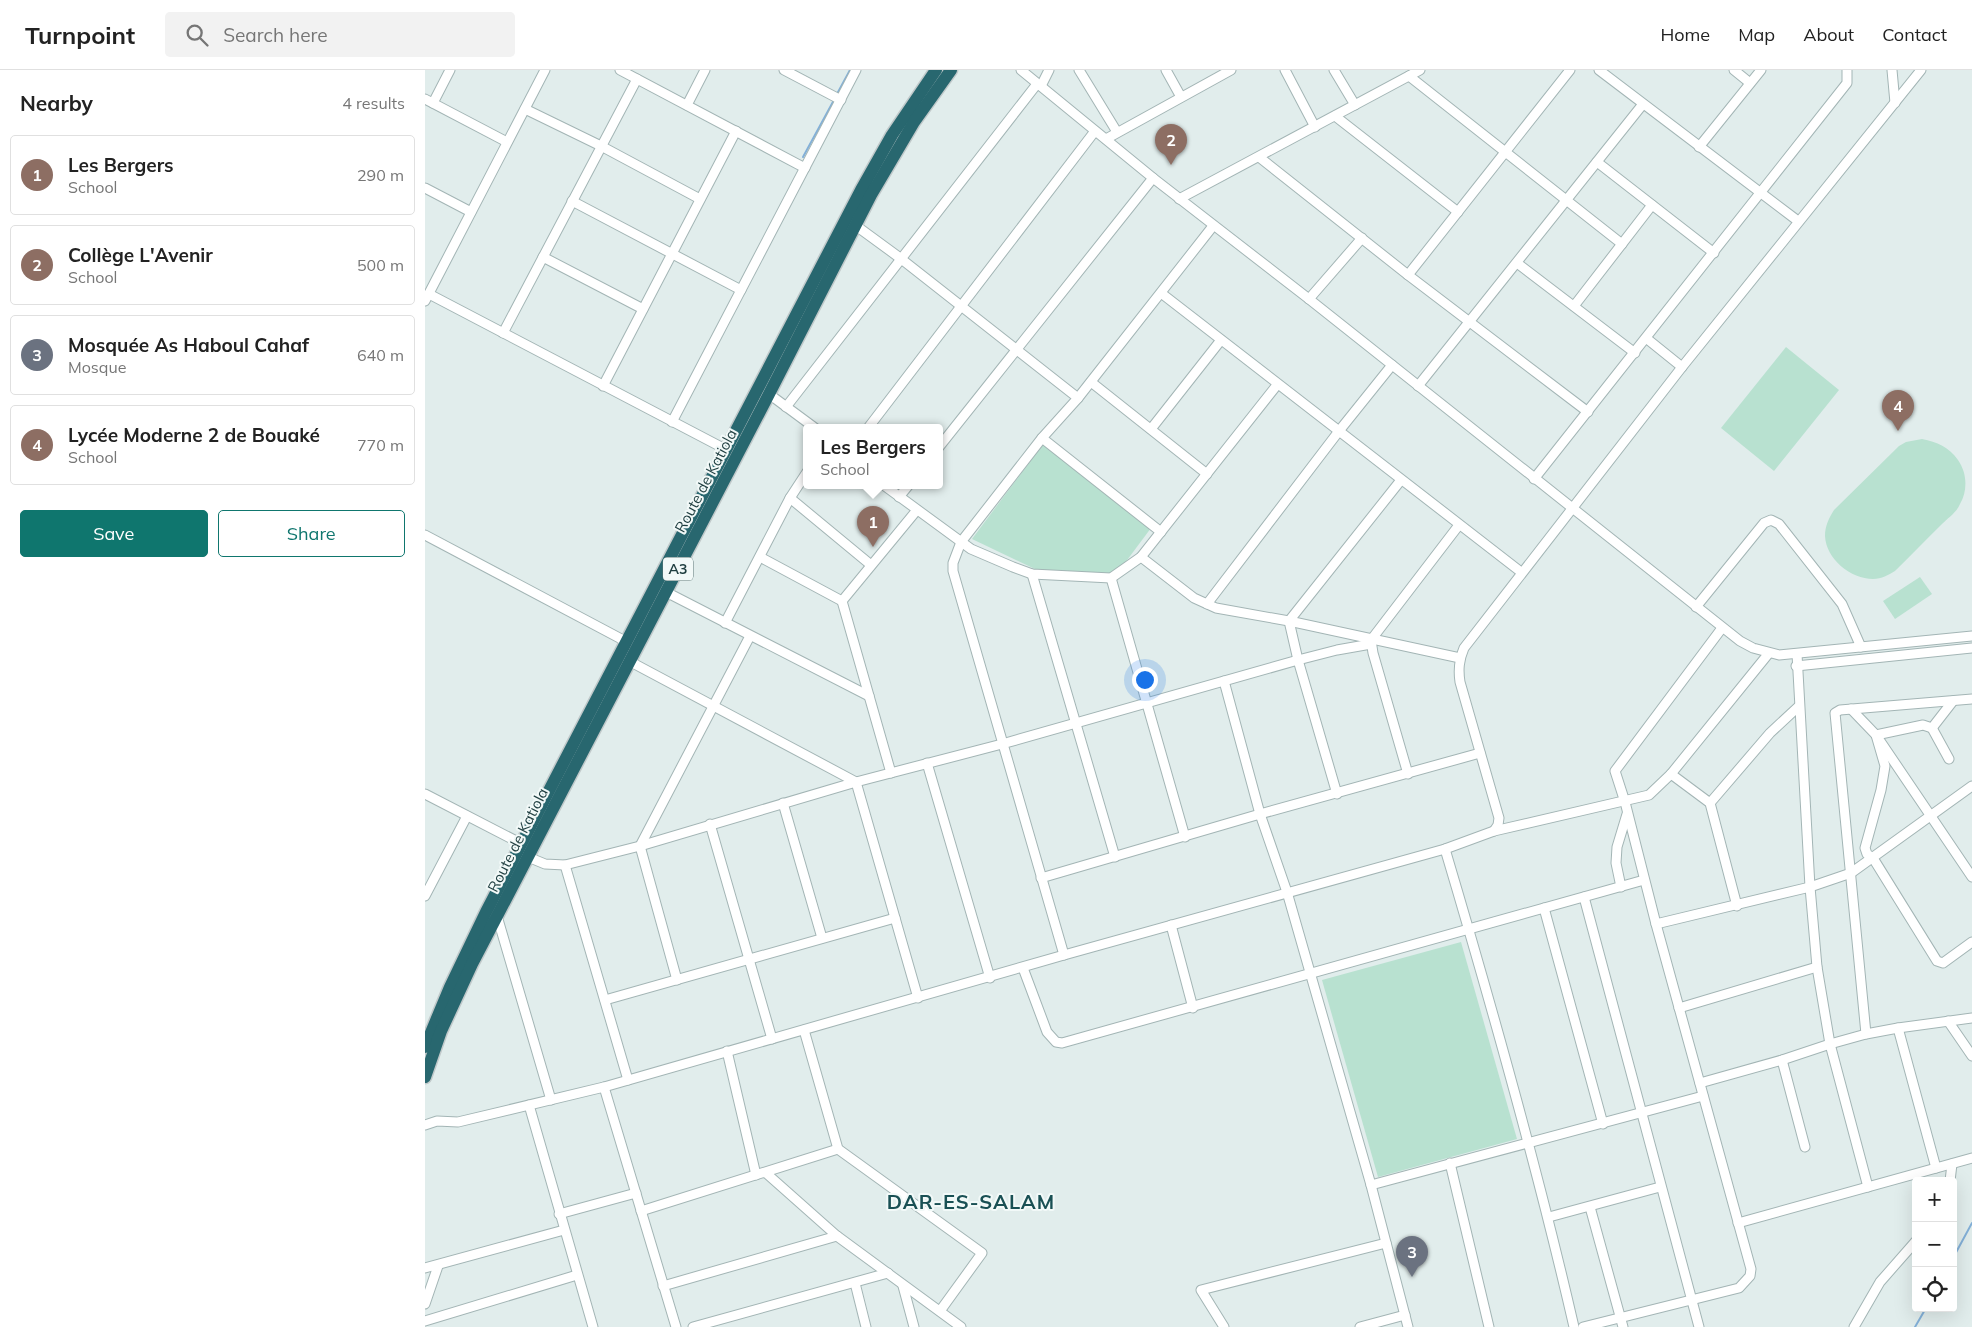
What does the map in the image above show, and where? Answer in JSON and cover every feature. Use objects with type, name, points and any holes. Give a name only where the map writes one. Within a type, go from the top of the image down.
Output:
[{"type":"highway","name":"Route de Katiola","points":[[425,1047],[462,960],[870,174],[892,135],[936,70]]},
{"type":"highway","name":"Route de Katiola","points":[[425,1077],[441,1031],[458,992],[855,226],[888,164],[951,70]]},
{"type":"street","points":[[450,70],[429,101],[507,142]]},
{"type":"street","points":[[545,70],[427,297],[503,333],[727,450]]},
{"type":"street","points":[[619,70],[805,168]]},
{"type":"street","points":[[687,105],[705,70]]},
{"type":"street","points":[[785,70],[841,100]]},
{"type":"street","points":[[672,422],[857,70]]},
{"type":"street","points":[[1021,70],[1213,226],[1309,299],[1740,641],[1753,648],[1776,655],[1972,636]]},
{"type":"street","points":[[786,407],[900,258],[1049,70]]},
{"type":"street","points":[[1079,70],[1117,132]]},
{"type":"street","points":[[1166,70],[1181,97]]},
{"type":"street","points":[[1106,140],[1117,132],[1231,70]]},
{"type":"street","points":[[1285,70],[1315,127]]},
{"type":"street","points":[[1334,70],[1355,105]]},
{"type":"street","points":[[1179,198],[1420,70]]},
{"type":"street","points":[[1408,275],[1570,70]]},
{"type":"street","points":[[1599,70],[1798,221]]},
{"type":"street","points":[[1734,70],[1751,83]]},
{"type":"street","points":[[1699,147],[1761,70]]},
{"type":"street","points":[[1534,479],[1762,193],[1847,83],[1847,70]]},
{"type":"street","points":[[1892,70],[1895,103]]},
{"type":"street","points":[[1494,831],[1498,825],[1499,818],[1458,670],[1459,658],[1464,648],[1521,572],[1682,367],[1921,70]]},
{"type":"street","points":[[1409,76],[1622,244]]},
{"type":"street","points":[[503,333],[637,79]]},
{"type":"street","points":[[1418,386],[1643,104]]},
{"type":"street","points":[[525,109],[601,146],[700,199]]},
{"type":"street","points":[[1335,116],[1458,212]]},
{"type":"street","points":[[603,386],[736,131]]},
{"type":"street","points":[[871,424],[1095,131]]},
{"type":"street","points":[[1259,157],[1408,275],[1588,412]]},
{"type":"street","points":[[1597,162],[1714,253]]},
{"type":"street","points":[[943,442],[1153,178]]},
{"type":"street","points":[[425,188],[471,212]]},
{"type":"street","points":[[573,202],[741,290]]},
{"type":"street","points":[[1574,306],[1652,205]]},
{"type":"street","points":[[855,226],[900,258],[1078,398]]},
{"type":"street","points":[[1064,955],[953,572],[953,563],[961,542],[1042,438],[1091,382],[1213,226]]},
{"type":"street","points":[[1309,299],[1362,238]]},
{"type":"street","points":[[543,257],[643,309]]},
{"type":"street","points":[[1517,262],[1635,353]]},
{"type":"street","points":[[1161,293],[1277,385],[1521,572]]},
{"type":"street","points":[[1646,338],[1682,367]]},
{"type":"street","points":[[1151,429],[1221,340]]},
{"type":"street","points":[[1207,604],[1339,431],[1392,365]]},
{"type":"street","points":[[1091,382],[1207,474]]},
{"type":"street","points":[[889,489],[971,549],[1013,567],[1032,574],[1111,578],[1141,557],[1277,385]]},
{"type":"street","points":[[769,394],[809,424]]},
{"type":"street","points":[[1042,438],[1161,532]]},
{"type":"street","points":[[725,623],[790,498],[803,478]]},
{"type":"street","points":[[1289,621],[1401,480]]},
{"type":"street","points":[[899,497],[906,489]]},
{"type":"street","points":[[790,498],[871,565]]},
{"type":"street","points":[[842,601],[917,510]]},
{"type":"street","points":[[1696,608],[1764,523],[1771,520],[1779,524],[1842,604],[1861,647]]},
{"type":"street","points":[[528,857],[545,864],[565,865],[640,846],[856,782],[1002,744],[1298,660],[1371,642],[1459,525]]},
{"type":"street","points":[[425,535],[627,642]]},
{"type":"street","points":[[760,557],[842,601],[891,773]]},
{"type":"street","points":[[1141,557],[1194,598],[1216,608],[1289,621],[1371,642],[1459,658]]},
{"type":"street","points":[[1032,574],[1115,857]]},
{"type":"street","points":[[1111,578],[1185,837]]},
{"type":"street","points":[[666,592],[869,696]]},
{"type":"street","points":[[1289,621],[1298,660],[1337,794]]},
{"type":"street","points":[[1583,1327],[1739,1288],[1751,1276],[1751,1270],[1656,924],[1616,769],[1722,628]]},
{"type":"street","points":[[677,980],[640,846],[750,636]]},
{"type":"street","points":[[1371,642],[1408,774]]},
{"type":"street","points":[[1797,666],[1972,648]]},
{"type":"street","points":[[425,1126],[437,1121],[458,1122],[604,1087],[990,978],[1064,955],[1445,849],[1494,831],[1649,795],[1671,774],[1769,653]]},
{"type":"street","points":[[1797,654],[1798,707],[1817,967],[1830,1044],[1868,1187]]},
{"type":"street","points":[[629,661],[856,782],[918,998]]},
{"type":"street","points":[[1224,681],[1260,814],[1287,892],[1311,973],[1371,1185],[1408,1327]]},
{"type":"street","points":[[1866,1034],[1835,713],[1837,710],[1972,699]]},
{"type":"street","points":[[1932,728],[1953,701]]},
{"type":"street","points":[[1710,803],[1770,733],[1798,707]]},
{"type":"street","points":[[1851,709],[1876,735],[1972,877]]},
{"type":"street","points":[[1876,735],[1923,725],[1932,728],[1949,758]]},
{"type":"street","points":[[1876,735],[1885,766],[1881,790],[1865,848],[1867,854],[1873,858],[1937,961],[1943,963],[1972,942]]},
{"type":"street","points":[[1041,878],[1260,814],[1480,753]]},
{"type":"street","points":[[927,763],[990,978]]},
{"type":"street","points":[[1671,774],[1710,803],[1737,906]]},
{"type":"street","points":[[1656,924],[1810,887],[1851,873],[1972,786]]},
{"type":"street","points":[[425,794],[522,844]]},
{"type":"street","points":[[783,804],[822,938]]},
{"type":"street","points":[[1621,887],[1616,863],[1617,847],[1628,812]]},
{"type":"street","points":[[425,896],[467,816]]},
{"type":"street","points":[[710,824],[772,1039]]},
{"type":"street","points":[[1445,849],[1549,1217],[1574,1327]]},
{"type":"street","points":[[565,865],[628,1080]]},
{"type":"street","points":[[1023,968],[1047,1032],[1056,1042],[1062,1043],[1193,1008],[1311,973],[1645,880]]},
{"type":"street","points":[[1584,897],[1660,1187],[1699,1327]]},
{"type":"street","points":[[1544,908],[1603,1124]]},
{"type":"street","points":[[497,916],[551,1100]]},
{"type":"street","points":[[605,1000],[895,918]]},
{"type":"street","points":[[1171,925],[1193,1008]]},
{"type":"street","points":[[1679,1008],[1817,967]]},
{"type":"street","points":[[1700,1084],[1866,1034],[1972,1018]]},
{"type":"street","points":[[1948,1022],[1972,1056]]},
{"type":"street","points":[[1899,1028],[1936,1168]]},
{"type":"street","points":[[804,1030],[837,1149],[982,1253],[940,1311]]},
{"type":"street","points":[[727,1051],[761,1174],[837,1236],[961,1327]]},
{"type":"street","points":[[1782,1060],[1805,1147]]},
{"type":"street","points":[[604,1087],[676,1327]]},
{"type":"street","points":[[1371,1185],[1703,1096]]},
{"type":"street","points":[[529,1105],[593,1327]]},
{"type":"street","points":[[641,1211],[837,1149]]},
{"type":"street","points":[[1738,1223],[1972,1158]]},
{"type":"street","points":[[1450,1163],[1489,1327]]},
{"type":"street","points":[[1950,1177],[1952,1164]]},
{"type":"street","points":[[1549,1217],[1660,1187]]},
{"type":"street","points":[[559,1214],[636,1193]]},
{"type":"street","points":[[1590,1207],[1623,1327]]},
{"type":"street","points":[[425,1268],[439,1266],[564,1230]]},
{"type":"street","points":[[663,1286],[837,1236]]},
{"type":"street","points":[[1224,1327],[1201,1290],[1386,1243]]},
{"type":"street","points":[[1853,1327],[1881,1282],[1912,1247]]},
{"type":"street","points":[[425,1304],[439,1266]]},
{"type":"street","points":[[693,1327],[888,1274]]},
{"type":"street","points":[[425,1321],[577,1275]]},
{"type":"street","points":[[855,1283],[867,1327]]},
{"type":"street","points":[[903,1286],[914,1327]]},
{"type":"street","points":[[1360,1327],[1405,1315]]},
{"type":"green space","points":[[1786,347],[1839,390],[1774,471],[1721,428]]},
{"type":"green space","points":[[1922,439],[1947,448],[1961,465],[1965,476],[1963,499],[1952,515],[1895,571],[1882,578],[1873,579],[1856,576],[1835,560],[1826,544],[1825,532],[1830,516],[1899,446],[1906,442]]},
{"type":"green space","points":[[1043,444],[1151,528],[1110,583],[1037,570],[972,539]]},
{"type":"green space","points":[[1920,577],[1932,594],[1895,619],[1883,601]]},
{"type":"green space","points":[[1461,942],[1517,1139],[1378,1177],[1322,980]]},
{"type":"waterway","points":[[837,94],[850,70]]},
{"type":"waterway","points":[[803,157],[834,100]]},
{"type":"waterway","points":[[1957,1251],[1972,1223]]},
{"type":"waterway","points":[[1915,1327],[1924,1312]]},
{"type":"place","name":"Collège L'Avenir","points":[[1171,165]]},
{"type":"place","name":"Lycée Moderne 2 de Bouaké","points":[[1898,431]]},
{"type":"place","name":"Les Bergers","points":[[873,547]]},
{"type":"place","name":"Mosquée As Haboul Cahaf","points":[[1412,1277]]},
{"type":"district","name":"DAR-ES-SALAM","points":[[971,1202]]}]
